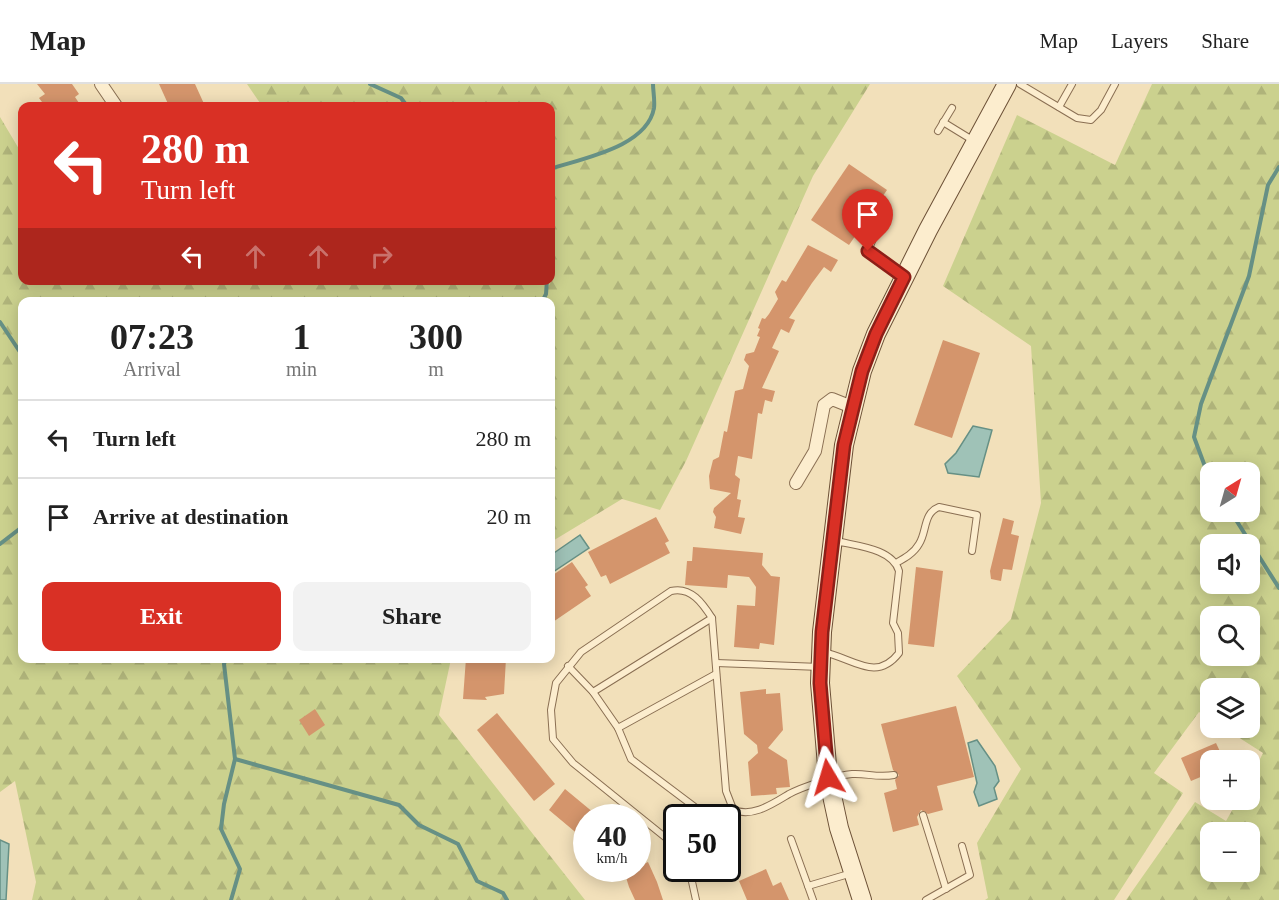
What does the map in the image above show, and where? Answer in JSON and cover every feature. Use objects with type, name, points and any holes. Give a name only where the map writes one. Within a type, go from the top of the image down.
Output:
[{"type":"main road","points":[[862,900],[852,873],[828,781],[822,732],[821,660],[832,540],[844,445],[852,407],[876,334],[1007,84]]},
{"type":"street","points":[[101,84],[113,102]]},
{"type":"street","points":[[796,483],[815,451],[824,405],[832,399],[852,407]]},
{"type":"lane","points":[[1020,84],[1077,118],[1091,120],[1101,110],[1115,84]]},
{"type":"lane","points":[[1059,107],[1072,84]]},
{"type":"lane","points":[[938,131],[952,108]]},
{"type":"lane","points":[[943,122],[975,142]]},
{"type":"lane","points":[[879,224],[868,251],[904,277]]},
{"type":"lane","points":[[897,563],[915,550],[923,537],[928,515],[939,507],[977,515],[972,551]]},
{"type":"lane","points":[[716,663],[821,660],[874,669],[892,661],[899,653],[898,633],[893,623],[899,571],[897,563],[878,551],[832,540]]},
{"type":"lane","points":[[663,836],[573,763],[554,739],[551,710],[556,683],[581,652],[671,591],[683,590],[699,598],[712,618],[726,791],[731,804]]},
{"type":"lane","points":[[593,692],[712,618]]},
{"type":"lane","points":[[568,666],[593,692],[618,728],[631,759],[691,804]]},
{"type":"lane","points":[[618,728],[716,674]]},
{"type":"lane","points":[[741,813],[768,807],[790,794],[852,774],[876,778],[894,774]]},
{"type":"lane","points":[[923,815],[946,889]]},
{"type":"lane","points":[[791,839],[813,900]]},
{"type":"lane","points":[[926,900],[970,875],[962,846]]},
{"type":"lane","points":[[808,886],[852,873]]},
{"type":"lane","points":[[692,882],[696,900]]},
{"type":"green space","points":[[247,84],[870,84],[813,176],[686,461],[660,510],[622,499],[555,540],[555,297],[18,297],[18,663],[450,663],[439,715],[585,900],[32,900],[36,882],[15,781],[0,792],[0,117],[18,147],[18,285],[555,285],[555,102],[259,102]]},
{"type":"green space","points":[[1152,84],[1279,84],[1279,900],[1126,900],[1195,802],[1200,805],[1200,810],[1208,810],[1226,821],[1232,810],[1260,810],[1260,759],[1263,753],[1240,738],[1260,738],[1260,678],[1200,678],[1200,713],[1154,773],[1183,793],[1114,900],[985,900],[988,898],[977,843],[1021,769],[957,676],[1011,619],[1041,503],[1031,346],[943,286],[1017,115],[1115,165]]},
{"type":"water","points":[[973,426],[992,430],[979,477],[948,473],[945,464],[956,453]]},
{"type":"water","points":[[580,535],[589,548],[555,571],[555,552]]},
{"type":"water","points":[[977,740],[995,766],[999,781],[994,788],[997,799],[979,806],[974,792],[977,783],[968,743]]},
{"type":"water","points":[[0,840],[9,844],[6,900],[0,900]]},
{"type":"building","points":[[37,84],[72,84],[79,94],[75,97],[78,102],[42,102],[39,98],[45,94]]},
{"type":"building","points":[[159,84],[195,84],[203,102],[167,102]]},
{"type":"building","points":[[849,164],[887,190],[849,245],[811,220]]},
{"type":"building","points":[[808,245],[838,260],[831,272],[824,267],[812,283],[789,318],[795,320],[789,333],[781,329],[772,348],[779,351],[762,388],[775,391],[772,402],[765,400],[762,414],[758,413],[752,459],[738,456],[735,475],[740,479],[737,499],[741,500],[738,517],[745,518],[741,534],[714,528],[716,517],[713,512],[714,508],[731,493],[710,489],[709,476],[713,460],[719,457],[724,431],[727,432],[735,391],[743,389],[749,366],[744,360],[746,354],[754,352],[760,337],[757,336],[762,318],[765,319],[778,299],[775,292],[782,280],[786,282]]},
{"type":"building","points":[[943,340],[980,353],[952,438],[914,425]]},
{"type":"building","points":[[656,517],[669,541],[665,543],[670,553],[610,584],[606,575],[601,577],[588,552]]},
{"type":"building","points":[[1003,518],[1014,521],[1011,534],[1019,536],[1012,570],[1003,569],[1001,581],[991,579],[990,571]]},
{"type":"building","points":[[693,547],[763,553],[762,565],[771,576],[780,577],[774,645],[760,643],[759,649],[734,647],[737,605],[755,606],[756,587],[749,577],[728,575],[727,588],[685,585],[687,561],[692,561]]},
{"type":"building","points":[[572,562],[588,585],[585,587],[591,596],[555,621],[555,574]]},
{"type":"building","points":[[916,567],[943,571],[934,647],[908,644]]},
{"type":"building","points":[[466,663],[506,663],[504,694],[485,697],[487,700],[463,699]]},
{"type":"building","points":[[766,689],[766,694],[780,693],[783,730],[768,748],[787,760],[790,787],[776,788],[777,794],[751,796],[748,762],[758,753],[757,745],[744,734],[740,692]]},
{"type":"building","points":[[956,706],[974,777],[937,786],[943,810],[928,814],[921,810],[917,817],[919,825],[893,832],[884,793],[897,789],[895,780],[899,775],[893,770],[881,724]]},
{"type":"building","points":[[315,709],[325,725],[309,736],[299,720]]},
{"type":"building","points":[[497,713],[555,784],[534,801],[477,730]]},
{"type":"building","points":[[1216,743],[1219,750],[1200,750],[1200,777],[1191,781],[1181,758]]},
{"type":"building","points":[[565,789],[583,804],[573,804],[573,830],[549,810]]},
{"type":"building","points":[[651,869],[663,900],[635,900],[627,882],[651,882]]},
{"type":"building","points":[[766,869],[773,886],[781,882],[789,900],[747,900],[739,882]]},
{"type":"waterway","points":[[370,84],[401,98],[404,102]]},
{"type":"waterway","points":[[555,167],[612,149],[627,142],[639,132],[649,121],[654,108],[653,84]]},
{"type":"waterway","points":[[1203,462],[1194,437],[1201,404],[1249,276],[1268,185],[1279,167]]},
{"type":"waterway","points":[[544,297],[547,285]]},
{"type":"waterway","points":[[0,322],[18,349]]},
{"type":"waterway","points":[[1237,522],[1279,588]]},
{"type":"waterway","points":[[0,544],[18,530]]},
{"type":"waterway","points":[[224,663],[235,759],[224,804],[221,829],[240,869],[231,900]]},
{"type":"waterway","points":[[235,759],[399,805],[419,825],[458,844],[477,881],[503,893],[507,900]]},
{"type":"route","points":[[828,777],[822,732],[820,683],[822,632],[844,445],[862,371],[876,334],[904,277],[868,251]]}]
